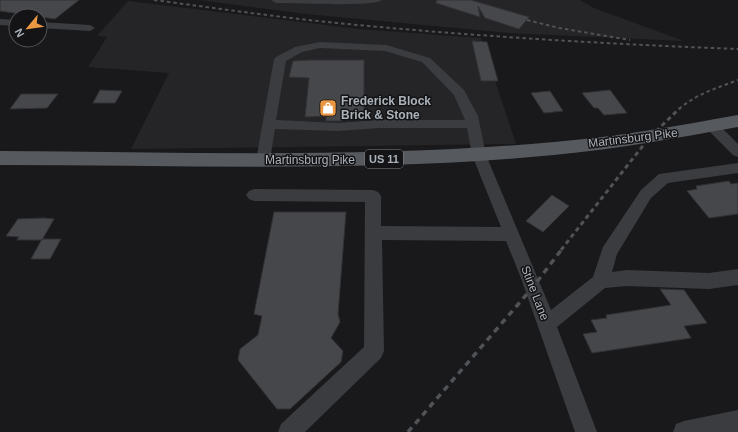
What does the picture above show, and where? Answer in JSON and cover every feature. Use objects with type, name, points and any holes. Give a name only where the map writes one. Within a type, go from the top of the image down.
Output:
[{"type":"main road","name":"Martinsburg Pike","points":[[0,158],[262,160],[402,159],[479,155],[642,139],[738,121]]},
{"type":"street","points":[[276,0],[353,2],[377,0]]},
{"type":"street","points":[[48,25],[90,28]]},
{"type":"street","name":"Stine Lane","points":[[269,124],[280,59],[299,49],[320,45],[386,48],[426,60],[460,93],[471,116],[479,155],[547,324],[586,432]]},
{"type":"street","points":[[262,160],[269,124],[338,127],[379,124],[472,124]]},
{"type":"street","points":[[712,126],[738,152]]},
{"type":"street","points":[[601,280],[609,252],[646,194],[664,178],[738,168]]},
{"type":"street","points":[[254,195],[373,196],[374,351],[289,432]]},
{"type":"street","points":[[373,232],[512,234]]},
{"type":"street","points":[[547,324],[601,280],[627,278],[709,281],[738,277]]},
{"type":"street","points":[[684,432],[738,421]]},
{"type":"shaded area","points":[[199,0],[580,0],[594,8],[684,41],[509,33],[306,14]]},
{"type":"shaded area","name":"Frederick Block Brick & Stone","points":[[128,1],[358,29],[481,38],[516,144],[131,149],[169,73],[88,67],[107,37],[97,36]]},
{"type":"building","points":[[0,0],[79,0],[55,19],[48,18],[48,8],[8,8],[8,12],[0,11]]},
{"type":"building","points":[[437,0],[471,0],[529,17],[519,29],[485,18],[478,6],[480,17],[436,3]]},
{"type":"building","points":[[472,41],[487,42],[498,81],[481,81]]},
{"type":"building","points":[[364,60],[364,116],[343,117],[342,121],[326,121],[326,116],[305,117],[309,78],[289,77],[293,61]]},
{"type":"building","points":[[100,90],[122,91],[115,103],[93,103]]},
{"type":"building","points":[[610,90],[627,113],[604,115],[598,108],[594,108],[582,93]]},
{"type":"building","points":[[550,91],[563,111],[544,113],[531,93]]},
{"type":"building","points":[[21,94],[58,94],[47,108],[10,109]]},
{"type":"building","points":[[729,181],[731,184],[738,183],[738,214],[709,218],[687,191],[697,189],[696,186]]},
{"type":"building","points":[[552,195],[569,206],[543,232],[526,221]]},
{"type":"building","points":[[274,212],[346,212],[338,314],[340,322],[331,338],[343,351],[341,362],[290,409],[277,409],[238,360],[240,349],[258,335],[262,316],[254,314]]},
{"type":"building","points":[[18,219],[54,219],[42,240],[17,240],[19,237],[6,236]]},
{"type":"building","points":[[42,239],[61,239],[50,259],[31,259]]},
{"type":"building","points":[[660,289],[684,290],[707,323],[684,326],[691,338],[592,353],[583,334],[597,332],[591,320],[607,318],[606,315],[671,305]]},
{"type":"railway","points":[[154,0],[314,21],[387,28],[587,42],[738,49]]},
{"type":"railway","points":[[527,20],[559,28],[630,40]]},
{"type":"railway","points":[[679,109],[700,95],[738,80]]},
{"type":"railway","points":[[561,250],[649,138],[680,108]]},
{"type":"railway","points":[[408,432],[533,287],[562,249]]},
{"type":"place","name":"Frederick Block Brick & Stone","points":[[328,108]]}]
